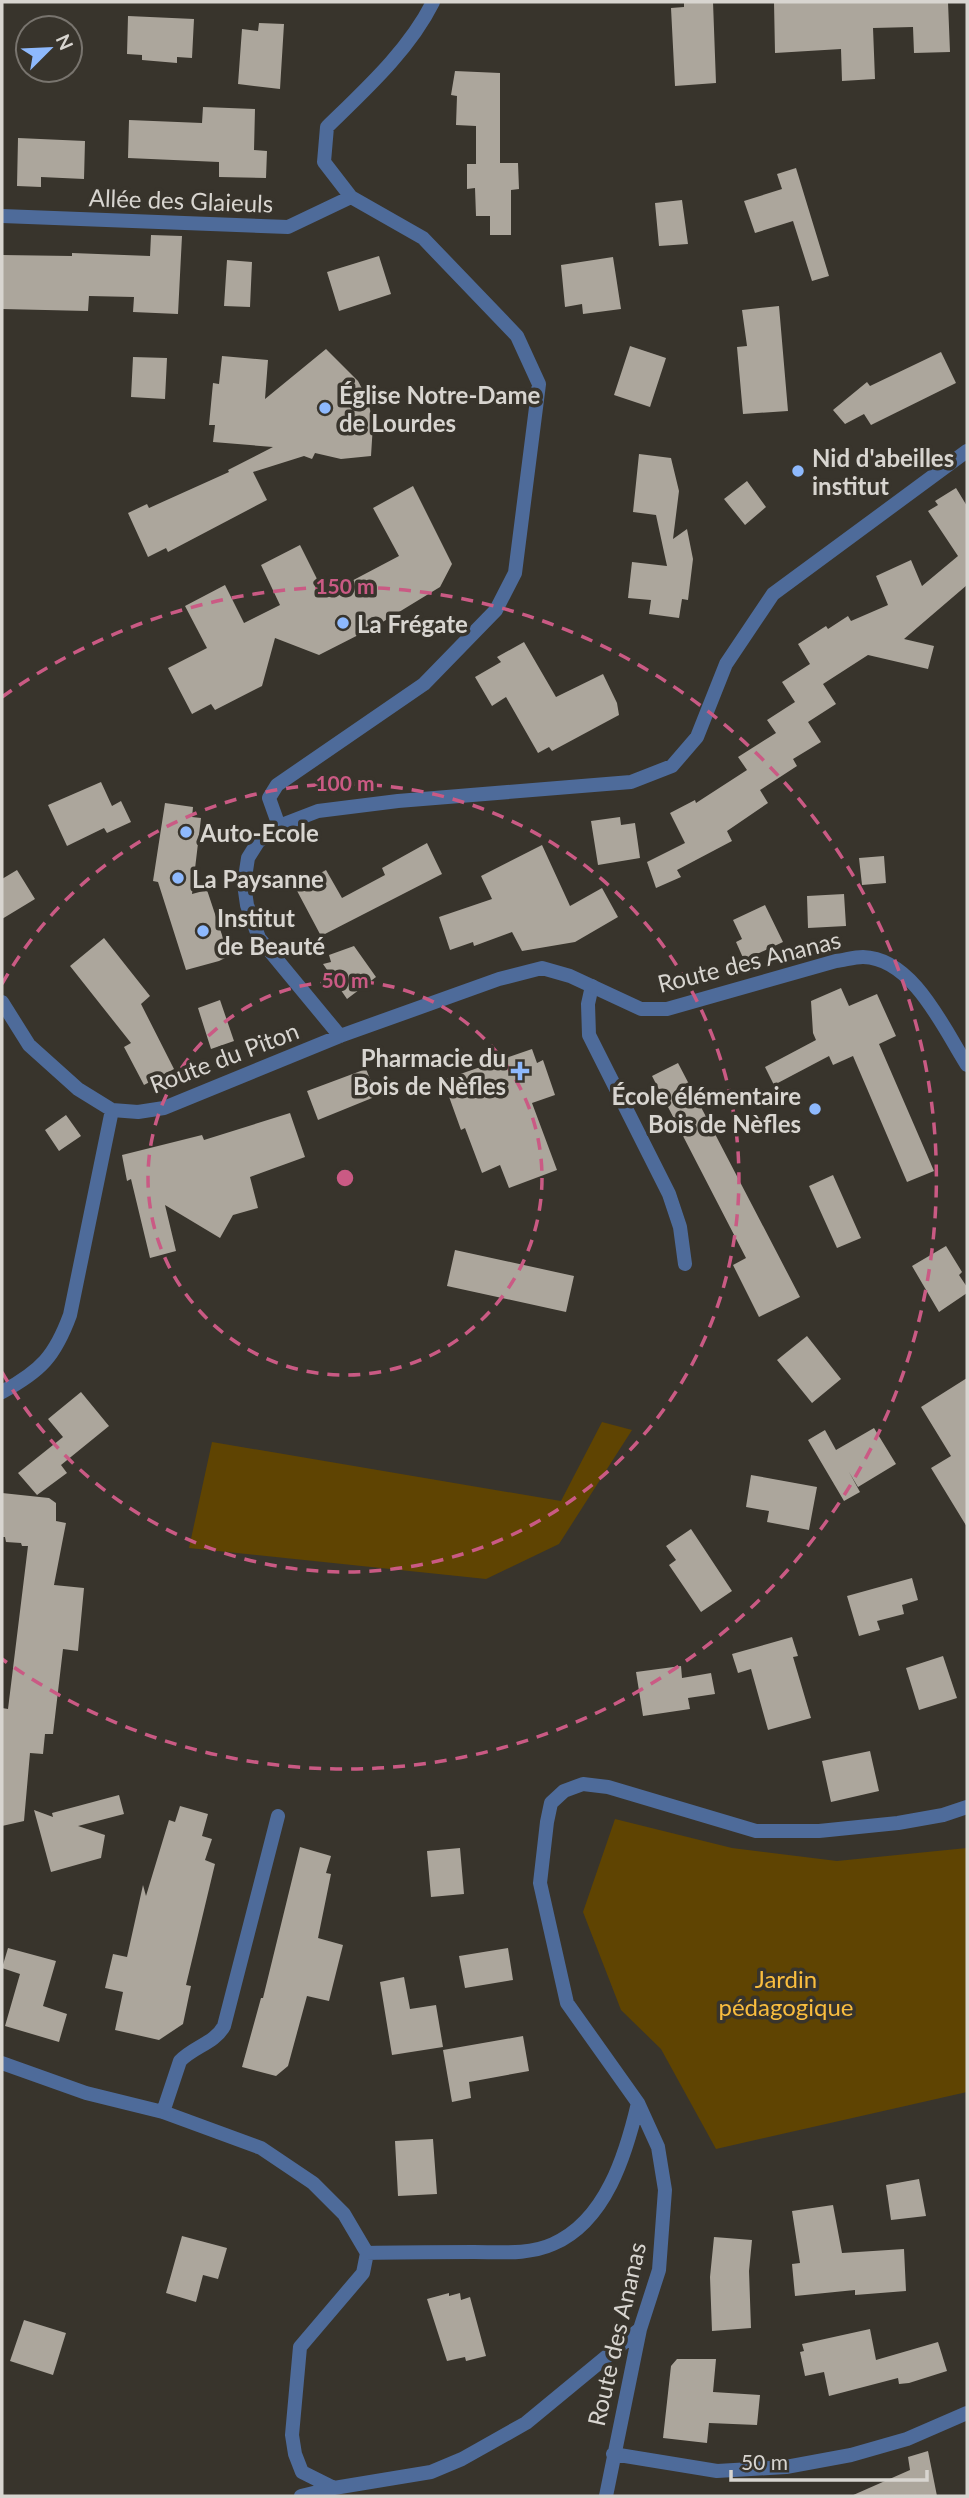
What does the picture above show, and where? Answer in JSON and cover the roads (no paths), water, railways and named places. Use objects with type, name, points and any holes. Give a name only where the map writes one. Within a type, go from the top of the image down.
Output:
[{"type":"street","points":[[279,825],[269,799],[277,785],[424,684],[496,610],[515,573],[539,384],[517,336],[423,238],[351,197],[324,162],[327,127],[365,90],[421,27],[433,2]]},
{"type":"street","name":"Allée des Glaieuls","points":[[2,216],[288,227],[351,197]]},
{"type":"street","points":[[340,1036],[259,938],[247,905],[244,884],[248,858],[258,842],[279,825],[318,811],[631,782],[672,766],[697,737],[726,664],[773,594],[967,451]]},
{"type":"street","name":"Route des Ananas","points":[[340,1036],[499,979],[542,968],[570,975],[642,1009],[667,1009],[836,961],[864,957],[890,964],[913,981],[967,1065]]},
{"type":"street","points":[[592,986],[588,1004],[589,1035],[669,1194],[680,1227],[685,1265]]},
{"type":"street","points":[[2,1002],[29,1045],[78,1089],[112,1110],[70,1315],[61,1341],[38,1370],[2,1392]]},
{"type":"street","name":"Route du Piton","points":[[112,1110],[138,1112],[164,1108],[340,1036]]},
{"type":"street","name":"Route des Ananas","points":[[606,2496],[640,2329],[659,2270],[665,2190],[658,2147],[638,2103],[567,2003],[540,1883],[551,1803],[564,1791],[583,1784],[608,1787],[756,1831],[819,1831],[898,1823],[943,1815],[967,1807]]},
{"type":"street","points":[[163,2112],[180,2061],[214,2038],[224,2026],[278,1816]]},
{"type":"street","points":[[2,2063],[86,2093],[163,2112],[261,2148],[303,2176],[344,2214],[367,2253],[363,2273],[300,2347],[292,2435],[302,2472],[334,2488]]},
{"type":"street","points":[[367,2253],[524,2252],[551,2245],[565,2238],[588,2220],[614,2176],[629,2141],[638,2103]]},
{"type":"street","points":[[300,2496],[431,2472],[463,2459],[526,2423],[640,2329]]},
{"type":"street","points":[[613,2454],[717,2471],[786,2468],[851,2455],[907,2439],[967,2413]]},
{"type":"place","name":"Église Notre-Dame de Lourdes","points":[[325,408]]},
{"type":"place","name":"Nid d'abeilles institut","points":[[798,471]]},
{"type":"place","name":"La Frégate","points":[[343,623]]},
{"type":"place","name":"Auto-Ecole","points":[[186,832]]},
{"type":"place","name":"La Paysanne","points":[[178,878]]},
{"type":"place","name":"Institut de Beauté","points":[[203,931]]},
{"type":"place","name":"Pharmacie du Bois de Nèfles","points":[[520,1071]]},
{"type":"place","name":"École élémentaire Bois de Nèfles","points":[[815,1109]]},
{"type":"park label","name":"Jardin pédagogique","points":[[786,1992]]}]
